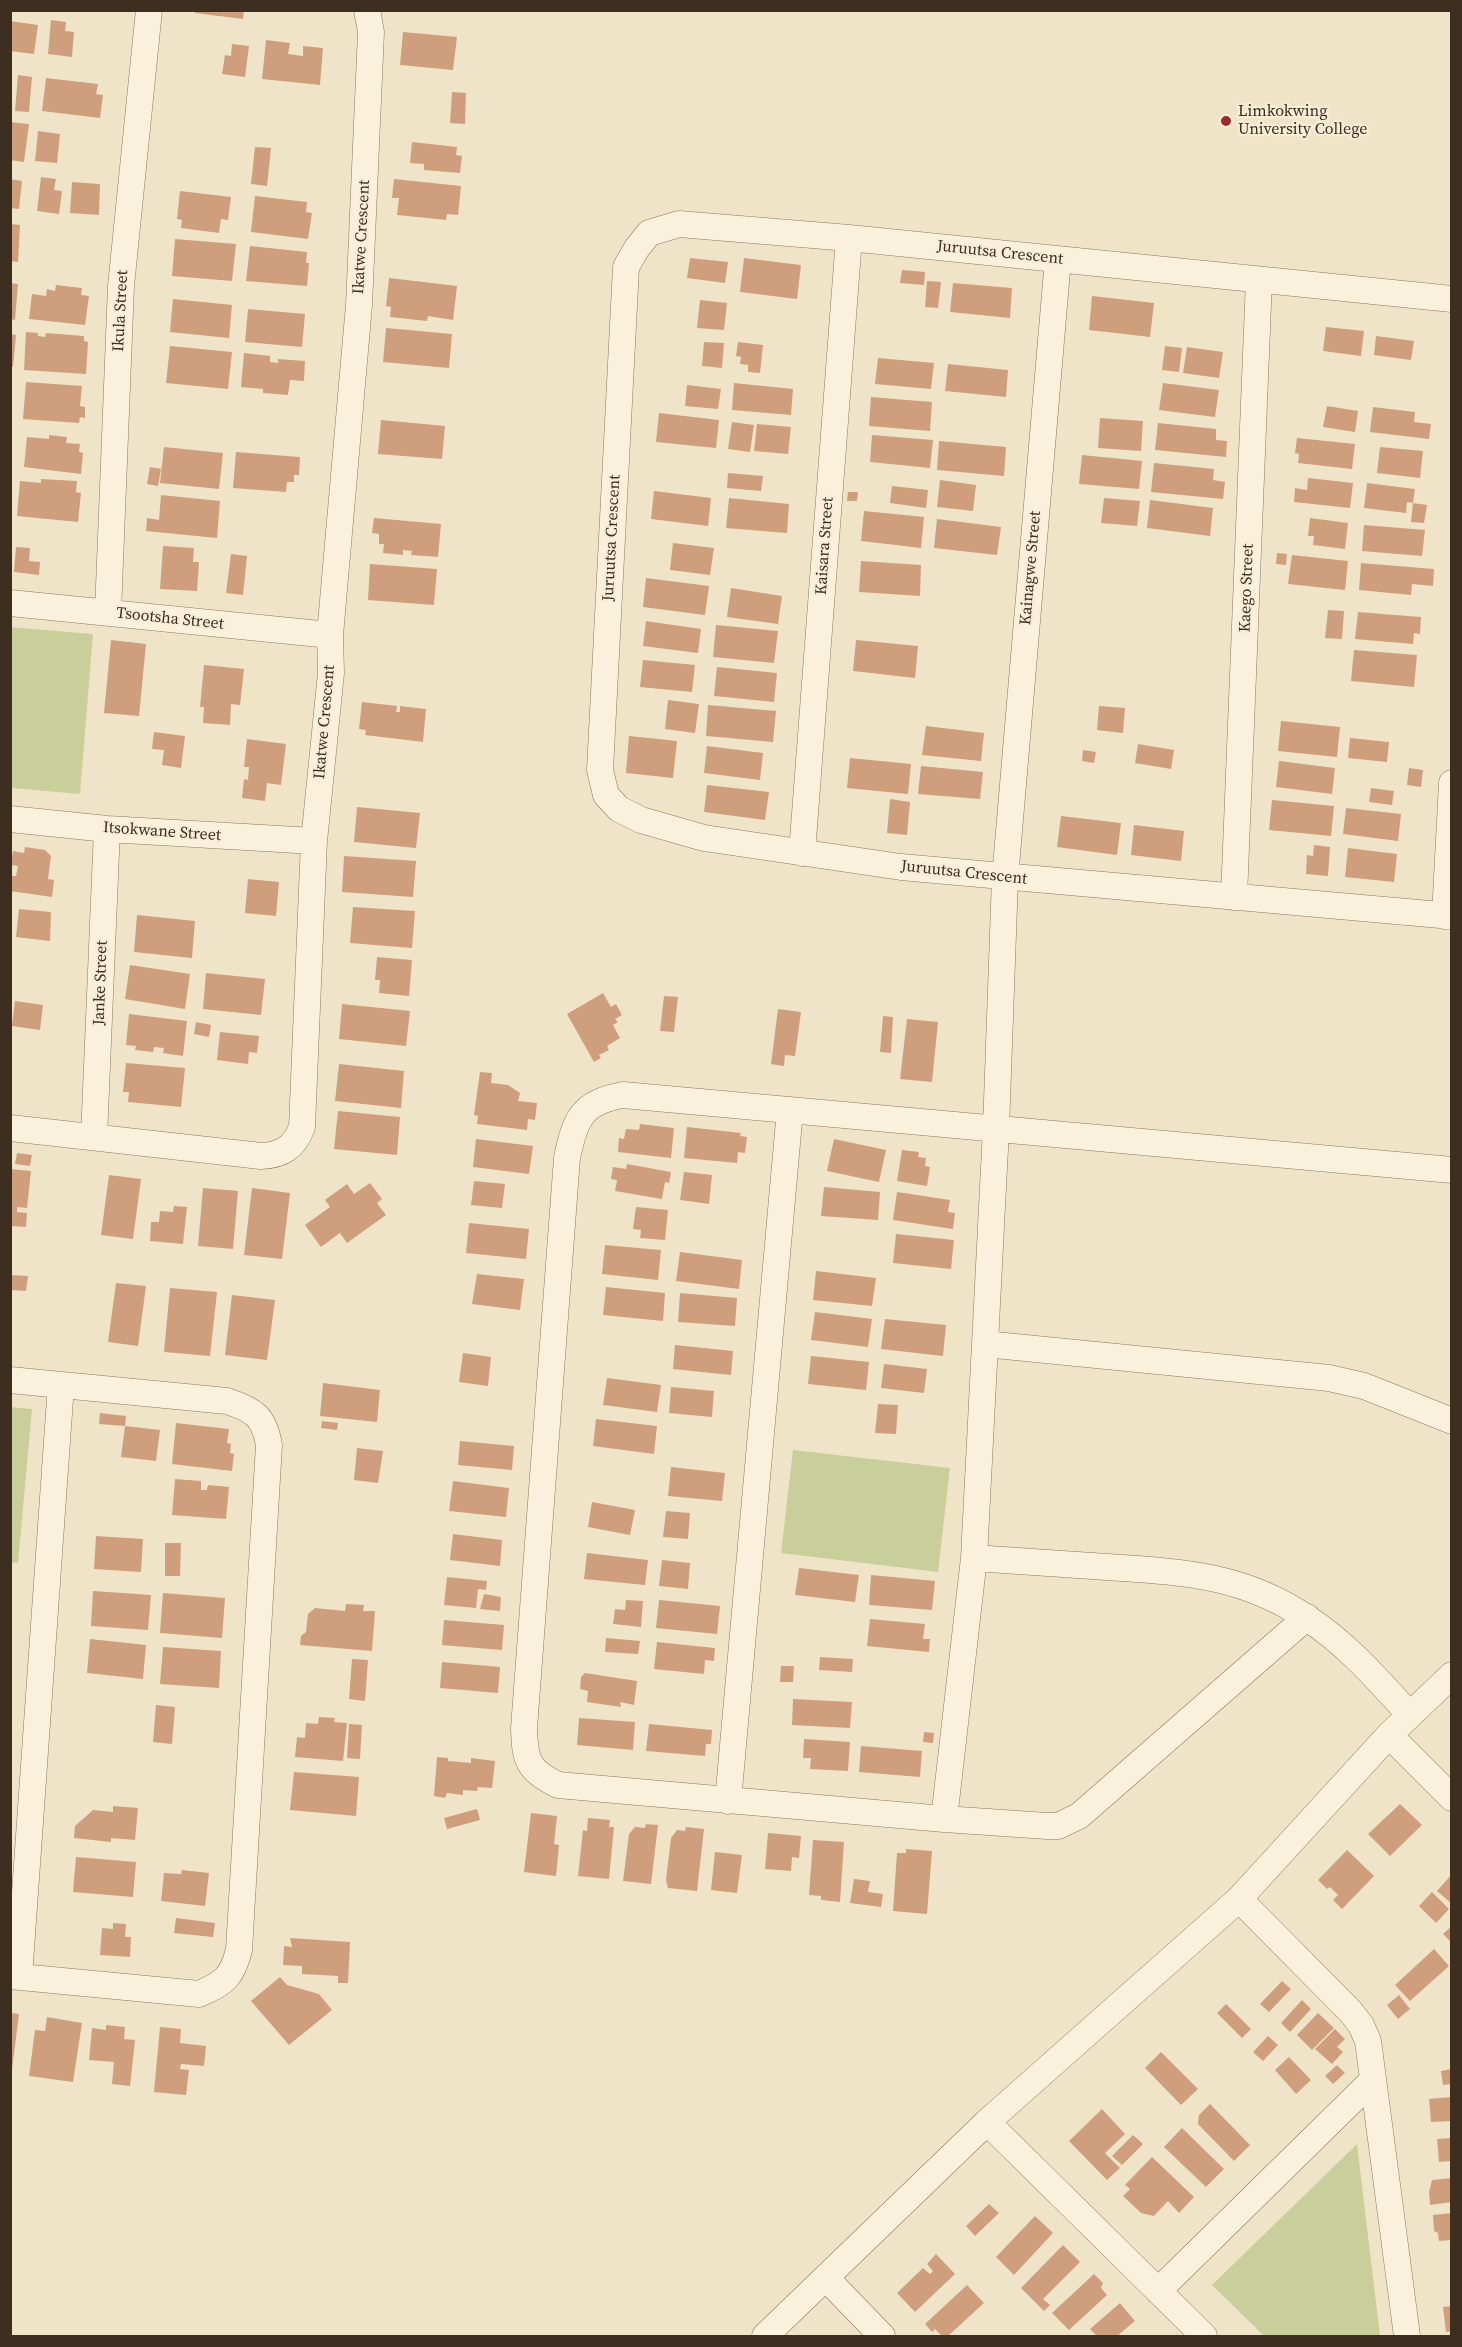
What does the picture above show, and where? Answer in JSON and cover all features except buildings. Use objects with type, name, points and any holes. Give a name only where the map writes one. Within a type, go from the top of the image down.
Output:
[{"type":"street","name":"Ikula Street","points":[[108,612],[121,286],[149,10]]},
{"type":"street","name":"Ikatwe Crescent","points":[[10,1128],[261,1156],[274,1155],[288,1149],[297,1140],[302,1127],[314,841],[331,673],[330,635],[359,305],[371,32],[367,10]]},
{"type":"street","name":"Juruutsa Crescent","points":[[1448,916],[1005,878],[901,867],[704,838],[641,820],[620,809],[606,795],[600,770],[626,267],[649,233],[679,224],[849,238],[1452,299]]},
{"type":"street","name":"Kaisara Street","points":[[802,853],[849,238]]},
{"type":"street","name":"Kainagwe Street","points":[[944,1819],[974,1558],[996,1129],[1005,878],[1058,259]]},
{"type":"street","name":"Kaego Street","points":[[1234,897],[1259,280]]},
{"type":"street","name":"Tsootsha Street","points":[[10,603],[330,635]]},
{"type":"street","points":[[1448,916],[1452,783]]},
{"type":"street","name":"Itsokwane Street","points":[[10,819],[107,829],[314,841]]},
{"type":"street","name":"Janke Street","points":[[94,1137],[107,829]]},
{"type":"street","points":[[1307,1617],[1080,1816],[1058,1826],[944,1819],[558,1785],[540,1776],[528,1763],[524,1728],[567,1158],[574,1127],[597,1102],[623,1095],[1452,1170]]},
{"type":"street","points":[[728,1801],[790,1110]]},
{"type":"street","points":[[985,1344],[1329,1378],[1364,1386],[1452,1421]]},
{"type":"street","points":[[10,1380],[227,1401],[258,1415],[266,1428],[269,1445],[239,1950],[234,1970],[218,1986],[199,1994],[15,1977],[61,1385]]},
{"type":"street","points":[[974,1558],[1191,1573],[1254,1590],[1307,1617],[1349,1650],[1410,1715]]},
{"type":"street","points":[[765,2337],[987,2122],[1239,1899],[1389,1735],[1452,1675]]},
{"type":"street","points":[[1389,1735],[1452,1798]]},
{"type":"street","points":[[1239,1899],[1350,2011],[1361,2025],[1368,2041],[1407,2337]]},
{"type":"street","points":[[1158,2291],[1373,2080]]},
{"type":"street","points":[[987,2122],[1204,2337]]},
{"type":"street","points":[[826,2278],[882,2337]]},
{"type":"green space","points":[[10,627],[93,634],[80,794],[11,788]]},
{"type":"green space","points":[[11,1407],[32,1409],[18,1563],[10,1562]]},
{"type":"green space","points":[[793,1450],[950,1468],[938,1572],[781,1553]]},
{"type":"green space","points":[[1357,2144],[1380,2336],[1264,2336],[1212,2285]]},
{"type":"place","name":"Limkokwing University College","points":[[1226,121]]}]
